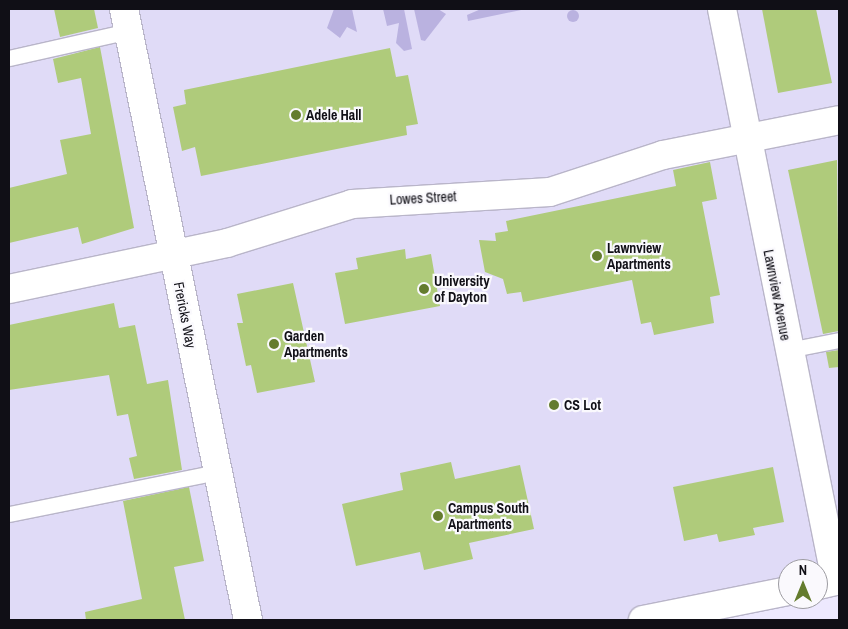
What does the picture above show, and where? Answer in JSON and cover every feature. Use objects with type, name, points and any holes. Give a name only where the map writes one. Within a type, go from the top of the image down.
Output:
[{"type":"street","name":"Lawnview Avenue","points":[[722,9],[831,582]]},
{"type":"street","name":"Frericks Way","points":[[126,20],[248,620]]},
{"type":"street","name":"Lowes Street","points":[[9,289],[174,255],[352,204],[550,192],[663,155],[839,120]]},
{"type":"street","points":[[642,620],[778,593]]},
{"type":"lane","points":[[9,58],[126,20]]},
{"type":"lane","points":[[788,350],[839,340]]},
{"type":"lane","points":[[9,514],[217,472]]},
{"type":"shaded area","name":"University of Dayton","points":[[9,9],[839,9],[839,580],[828,583],[828,559],[778,559],[778,593],[643,620],[9,620]]},
{"type":"shaded area","points":[[334,9],[352,9],[357,32],[347,27],[340,38],[327,28]]},
{"type":"shaded area","points":[[383,9],[404,9],[412,49],[404,51],[396,43],[399,23],[387,26]]},
{"type":"shaded area","points":[[414,9],[438,9],[446,14],[425,41],[421,40]]},
{"type":"shaded area","points":[[481,9],[526,9],[468,21],[467,15]]},
{"type":"shaded area","points":[[573,10],[579,16],[573,22],[567,16]]},
{"type":"building","points":[[54,9],[94,9],[98,28],[60,37]]},
{"type":"building","points":[[762,9],[816,9],[832,83],[778,93]]},
{"type":"building","points":[[100,47],[134,228],[82,244],[78,227],[9,243],[9,188],[67,174],[60,140],[91,134],[81,78],[58,83],[53,59]]},
{"type":"building","name":"Adele Hall","points":[[390,48],[396,77],[408,75],[418,124],[406,126],[407,135],[201,176],[195,147],[182,151],[173,107],[186,104],[184,90]]},
{"type":"building","points":[[837,160],[839,331],[823,334],[788,170]]},
{"type":"building","name":"Lawnview Apartments","points":[[710,162],[717,199],[702,202],[720,295],[710,297],[714,323],[654,335],[651,322],[641,324],[632,280],[523,302],[521,292],[507,294],[503,279],[485,272],[479,240],[496,241],[495,233],[508,231],[506,221],[676,186],[673,170]]},
{"type":"building","name":"Garden Apartments","points":[[405,249],[406,259],[431,254],[440,306],[345,324],[335,273],[358,269],[356,258]]},
{"type":"building","name":"Garden Apartments","points":[[293,283],[315,382],[257,393],[251,365],[246,366],[237,323],[243,323],[237,294]]},
{"type":"building","points":[[114,303],[119,328],[135,325],[147,384],[168,380],[182,470],[134,479],[129,458],[137,456],[128,414],[117,416],[109,375],[9,390],[9,325]]},
{"type":"building","points":[[839,350],[839,367],[829,368],[826,352]]},
{"type":"building","name":"Campus South Apartments","points":[[451,462],[455,479],[520,465],[534,529],[469,543],[473,559],[424,570],[420,552],[356,566],[342,504],[403,490],[400,473]]},
{"type":"building","points":[[773,467],[784,522],[753,528],[755,535],[719,542],[717,534],[684,541],[673,487]]},
{"type":"building","points":[[189,487],[204,561],[174,567],[185,620],[86,620],[85,612],[142,599],[123,501]]},
{"type":"place","name":"Adele Hall","points":[[296,115]]},
{"type":"place","name":"Lawnview Apartments","points":[[597,256]]},
{"type":"place","name":"University of Dayton","points":[[424,289]]},
{"type":"place","name":"Garden Apartments","points":[[274,344]]},
{"type":"place","name":"CS Lot","points":[[554,405]]},
{"type":"place","name":"Campus South Apartments","points":[[438,516]]}]
